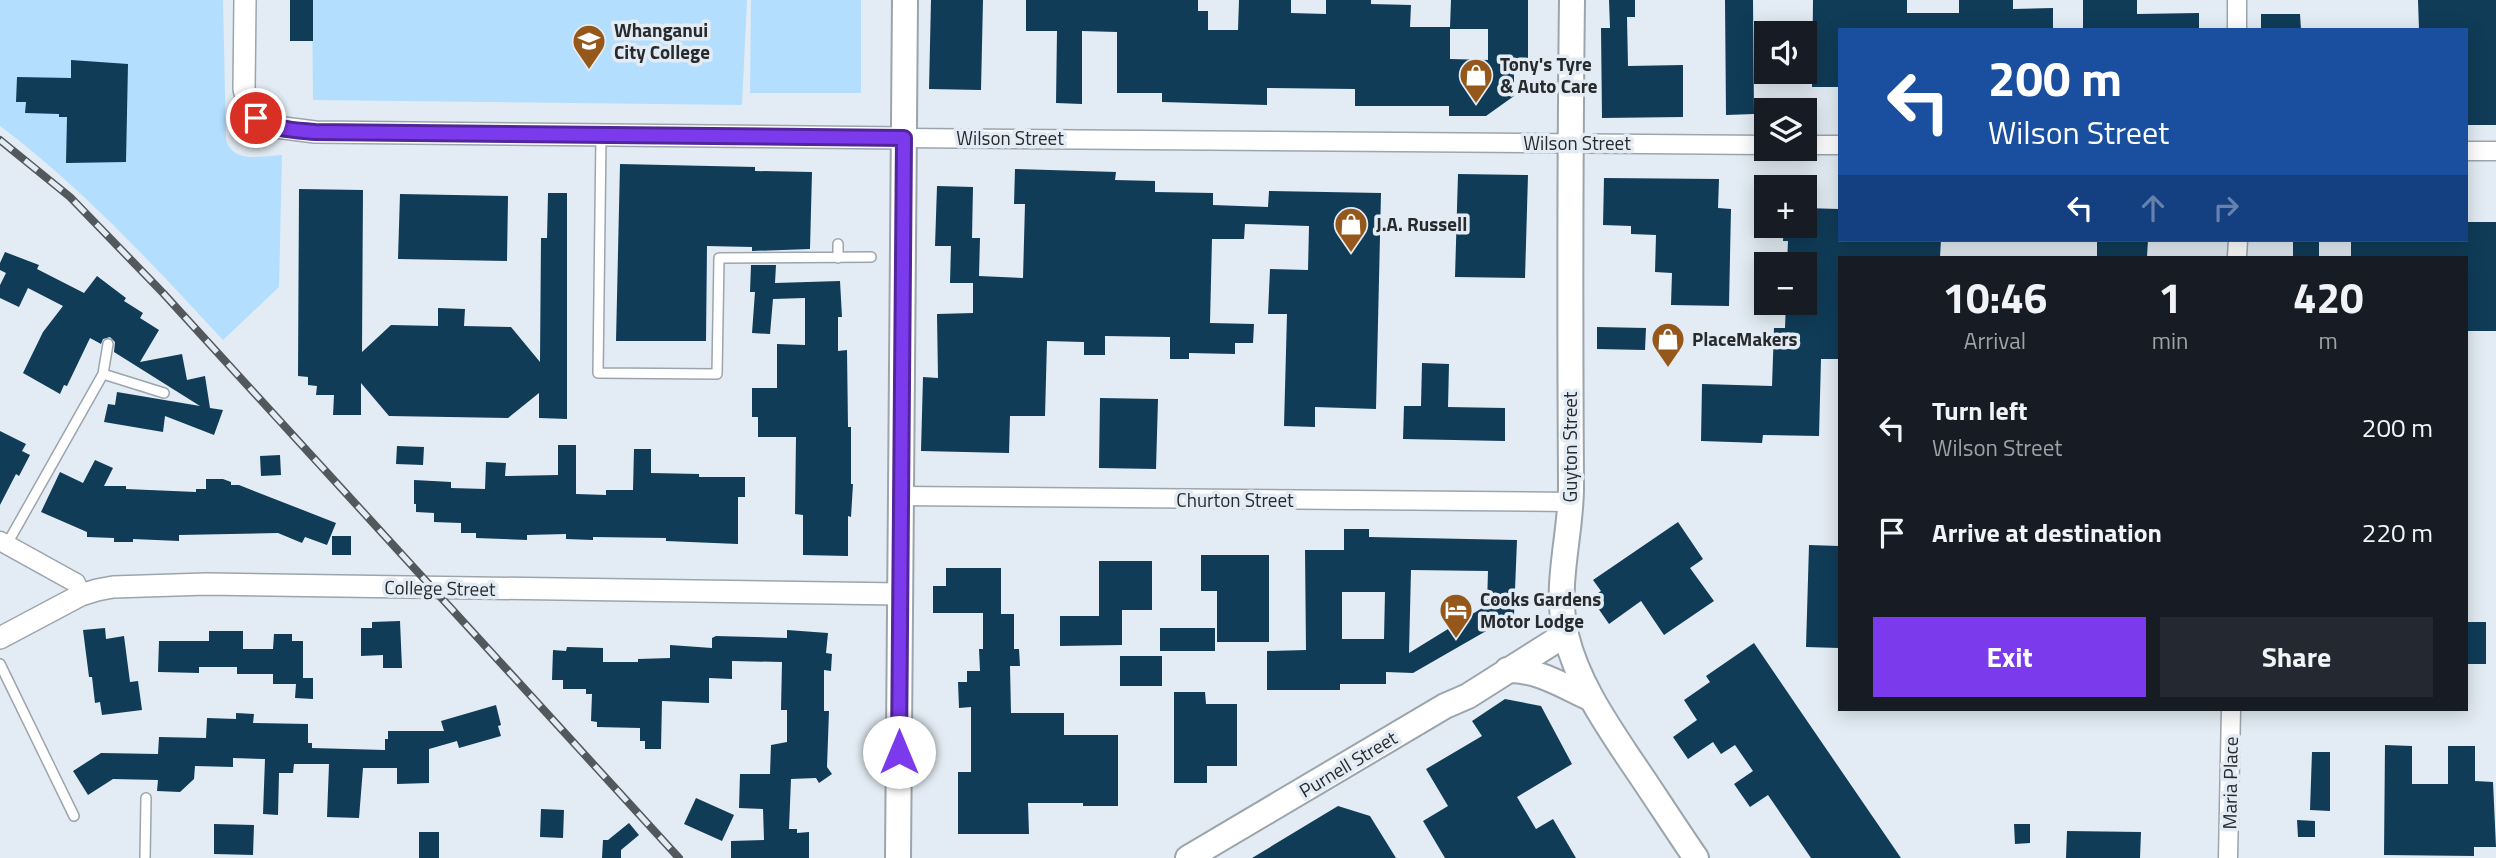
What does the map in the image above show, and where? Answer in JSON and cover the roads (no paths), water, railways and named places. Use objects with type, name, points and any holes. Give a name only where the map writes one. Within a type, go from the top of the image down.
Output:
[{"type":"main road","points":[[898,858],[905,0]]},
{"type":"main road","name":"Guyton Street","points":[[1572,0],[1571,502],[1562,570],[1566,634],[1592,699],[1696,858]]},
{"type":"main road","name":"Purnell Street","points":[[1188,858],[1445,706],[1468,696],[1566,634]]},
{"type":"main road","points":[[1507,670],[1544,676],[1592,699]]},
{"type":"street","name":"Wilson Street","points":[[245,0],[244,89],[249,109],[268,126],[315,132],[1754,145]]},
{"type":"street","points":[[2237,0],[2237,28]]},
{"type":"street","points":[[1817,145],[1838,145]]},
{"type":"street","points":[[2468,151],[2496,151]]},
{"type":"street","name":"Churton Street","points":[[900,496],[1571,502]]},
{"type":"street","points":[[3,542],[76,583],[82,596]]},
{"type":"street","name":"College Street","points":[[0,638],[82,596],[113,587],[206,584],[900,594]]},
{"type":"street","name":"Maria Place","points":[[2228,858],[2231,711]]},
{"type":"lane","points":[[601,135],[597,373],[717,374],[719,258],[871,257]]},
{"type":"lane","points":[[838,244],[838,258]]},
{"type":"lane","points":[[3,542],[103,374],[108,344]]},
{"type":"lane","points":[[103,374],[164,393]]},
{"type":"lane","points":[[0,664],[74,816]]},
{"type":"lane","points":[[145,858],[146,798]]},
{"type":"railway","points":[[0,140],[70,197],[163,293],[679,858]]},
{"type":"place","name":"Whanganui City College","points":[[589,71]]},
{"type":"place","name":"Tony's Tyre & Auto Care","points":[[1476,105]]},
{"type":"place","name":"J.A. Russell","points":[[1351,254]]},
{"type":"place","name":"PlaceMakers","points":[[1668,369]]},
{"type":"place","name":"Cooks Gardens Motor Lodge","points":[[1456,640]]}]
